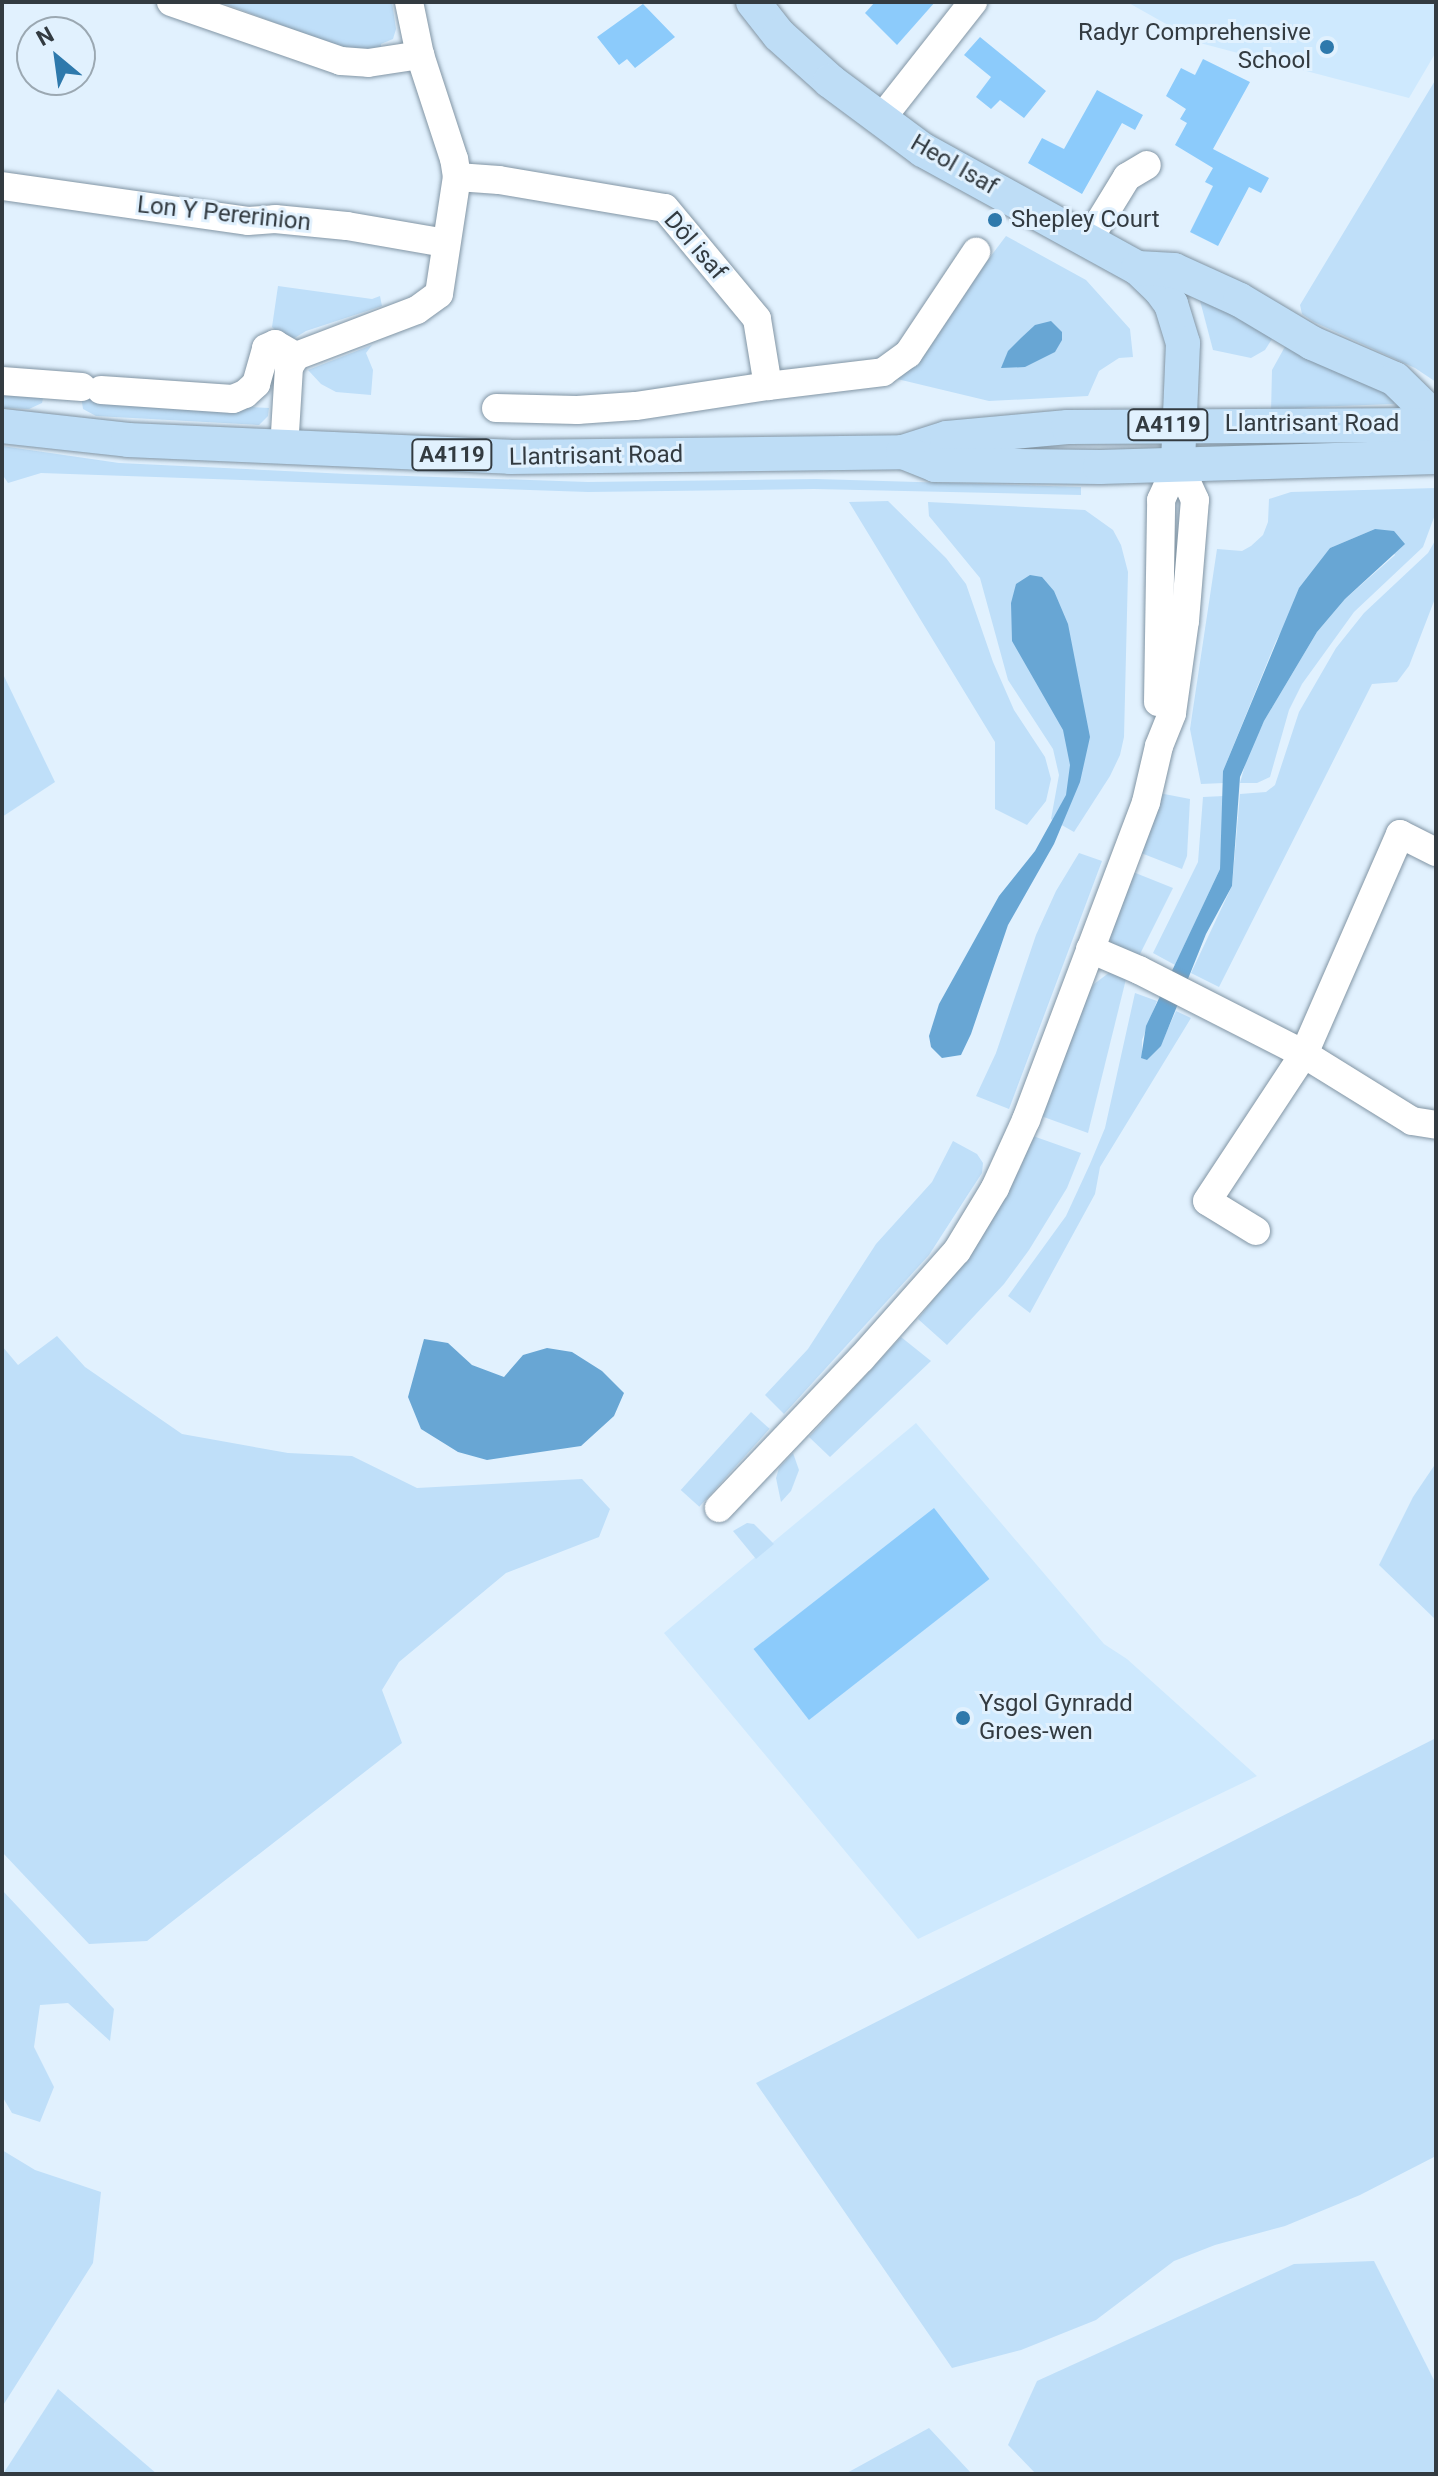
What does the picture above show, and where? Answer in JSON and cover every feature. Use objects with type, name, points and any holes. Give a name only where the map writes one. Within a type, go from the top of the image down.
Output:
[{"type":"main road","name":"Heol Isaf","points":[[753,2],[802,57],[881,119],[944,162],[1138,268],[1171,304],[1180,325],[1184,361],[1178,463]]},
{"type":"main road","points":[[1138,268],[1174,270],[1240,300],[1312,343],[1395,379],[1436,419]]},
{"type":"main road","name":"Llantrisant Road","points":[[2,426],[284,449],[510,457],[903,452],[947,438],[1068,427],[1436,425]]},
{"type":"main road","name":"Llantrisant Road","points":[[903,452],[935,465],[1100,467],[1436,457]]},
{"type":"street","points":[[171,2],[341,61],[368,63],[420,55]]},
{"type":"street","points":[[284,449],[289,367],[296,356],[431,303],[439,294],[457,177],[420,55],[409,2]]},
{"type":"street","name":"Heol Isaf","points":[[881,119],[973,2]]},
{"type":"street","points":[[1089,239],[1127,177],[1147,165]]},
{"type":"street","name":"Dôl isaf","points":[[457,177],[499,180],[665,208],[757,319],[768,386]]},
{"type":"street","name":"Lon Y Pererinion","points":[[2,186],[248,221],[275,219],[347,226],[373,234],[445,243]]},
{"type":"street","points":[[496,408],[577,410],[635,406],[883,372],[908,354],[976,252]]},
{"type":"street","points":[[2,381],[233,399],[256,384],[266,348],[275,344],[296,356]]},
{"type":"street","points":[[60,432],[82,387]]},
{"type":"street","points":[[719,1508],[861,1359],[957,1251],[995,1188],[1026,1120],[1146,802],[1159,746],[1161,500],[1178,463]]},
{"type":"street","points":[[1256,1231],[1207,1201],[1304,1054],[1400,834],[1436,852]]},
{"type":"street","points":[[1090,949],[1139,970],[1304,1054],[1412,1121],[1436,1125]]},
{"type":"shaded area","points":[[220,2],[392,2],[396,29],[393,39],[381,44],[381,48],[368,51],[339,47]]},
{"type":"shaded area","name":"Radyr Comprehensive School","points":[[1127,2],[1436,2],[1436,52],[1409,98],[1200,43]]},
{"type":"shaded area","points":[[1436,79],[1436,382],[1415,368],[1314,322],[1302,314],[1300,305]]},
{"type":"shaded area","points":[[1006,236],[1086,280],[1130,329],[1133,357],[1119,358],[1099,371],[1088,396],[989,401],[893,378],[907,367]]},
{"type":"shaded area","points":[[278,286],[372,299],[380,296],[382,306],[306,331],[288,342],[272,327]]},
{"type":"shaded area","points":[[1198,293],[1274,336],[1265,350],[1251,358],[1213,350]]},
{"type":"shaded area","points":[[1287,343],[1377,386],[1396,400],[1394,404],[1310,407],[1271,412],[1272,370]]},
{"type":"shaded area","points":[[372,345],[366,353],[373,370],[371,395],[336,392],[321,384],[308,370]]},
{"type":"shaded area","points":[[2,388],[44,394],[42,403],[29,409],[2,408]]},
{"type":"shaded area","points":[[81,396],[269,408],[268,416],[259,425],[96,416],[83,409]]},
{"type":"shaded area","points":[[2,446],[119,463],[347,474],[588,482],[816,479],[1081,487],[1081,495],[814,489],[588,492],[41,473],[8,483],[2,474]]},
{"type":"shaded area","points":[[1436,488],[1436,512],[1423,547],[1354,612],[1302,684],[1289,710],[1270,777],[1257,783],[1240,783],[1248,754],[1264,721],[1317,632],[1345,599],[1395,555],[1375,529],[1330,548],[1276,641],[1223,771],[1224,783],[1201,784],[1190,729],[1217,549],[1242,551],[1251,546],[1263,535],[1268,522],[1269,499],[1291,492]]},
{"type":"shaded area","points":[[888,501],[946,558],[966,584],[993,662],[1014,710],[1045,757],[1051,779],[1046,801],[1027,825],[995,809],[995,742],[849,502]]},
{"type":"shaded area","points":[[928,502],[1085,510],[1113,530],[1121,545],[1128,572],[1124,737],[1110,776],[1074,832],[1051,819],[1059,775],[1053,749],[1008,680],[980,578],[929,516]]},
{"type":"shaded area","points":[[1436,539],[1436,596],[1409,666],[1397,682],[1372,684],[1219,987],[1191,973],[1232,886],[1240,794],[1266,792],[1275,785],[1299,712],[1336,648],[1364,613],[1428,553]]},
{"type":"shaded area","points":[[2,672],[55,782],[2,817]]},
{"type":"shaded area","points":[[1159,793],[1190,799],[1187,856],[1182,869],[1141,853]]},
{"type":"shaded area","points":[[1224,796],[1220,869],[1175,965],[1153,953],[1198,862],[1203,797]]},
{"type":"shaded area","points":[[1079,853],[1102,861],[1009,1109],[976,1096],[996,1053],[1036,935],[1056,891]]},
{"type":"shaded area","points":[[1133,872],[1173,888],[1136,962],[1111,944],[1110,937]]},
{"type":"shaded area","points":[[1110,972],[1127,975],[1088,1133],[1041,1116],[1081,1004],[1094,984]]},
{"type":"shaded area","points":[[1135,993],[1157,1001],[1142,1040],[1142,1058],[1147,1060],[1160,1046],[1176,1011],[1191,1018],[1100,1167],[1095,1194],[1030,1313],[1008,1296],[1066,1216],[1090,1164],[1105,1128]]},
{"type":"shaded area","points":[[1033,1136],[1081,1153],[1067,1188],[1004,1284],[947,1345],[918,1319],[980,1240],[1019,1170]]},
{"type":"shaded area","points":[[953,1141],[977,1154],[983,1163],[982,1173],[929,1255],[784,1414],[765,1395],[808,1349],[876,1244],[932,1182]]},
{"type":"shaded area","points":[[57,1336],[85,1367],[182,1434],[288,1453],[352,1456],[417,1488],[582,1479],[610,1509],[599,1537],[506,1573],[399,1662],[382,1690],[402,1743],[147,1941],[89,1944],[2,1852],[2,1346],[18,1365]]},
{"type":"shaded area","points":[[901,1337],[931,1361],[830,1457],[809,1437]]},
{"type":"shaded area","points":[[751,1412],[770,1429],[699,1507],[681,1490]]},
{"type":"shaded area","name":"Ysgol Gynradd Groes-wen","points":[[916,1423],[1104,1644],[1127,1659],[1257,1776],[918,1939],[664,1633]]},
{"type":"shaded area","points":[[793,1453],[799,1470],[791,1491],[781,1502],[776,1478],[779,1468]]},
{"type":"shaded area","points":[[1436,1463],[1436,1620],[1379,1565],[1413,1497]]},
{"type":"shaded area","points":[[747,1523],[754,1524],[774,1544],[756,1559],[733,1531]]},
{"type":"shaded area","points":[[1436,1738],[1436,2156],[1360,2195],[1285,2226],[1215,2245],[1174,2261],[1096,2320],[1021,2350],[952,2368],[756,2083]]},
{"type":"shaded area","points":[[2,1890],[114,2009],[110,2041],[68,2003],[40,2005],[34,2047],[54,2087],[40,2122],[12,2113],[2,2096]]},
{"type":"shaded area","points":[[2,2150],[35,2170],[101,2192],[93,2263],[2,2407]]},
{"type":"shaded area","points":[[1374,2261],[1436,2384],[1436,2474],[1036,2474],[1008,2445],[1037,2381],[1294,2264]]},
{"type":"shaded area","points":[[58,2389],[157,2474],[3,2474]]},
{"type":"shaded area","points":[[929,2428],[972,2474],[845,2474]]},
{"type":"water","points":[[1051,321],[1062,332],[1062,340],[1055,352],[1025,367],[1001,368],[1008,351],[1021,338],[1035,325]]},
{"type":"water","points":[[1375,529],[1394,531],[1405,544],[1345,599],[1317,632],[1264,721],[1240,777],[1232,886],[1206,934],[1161,1046],[1147,1060],[1141,1058],[1146,1026],[1220,869],[1223,771],[1299,588],[1330,548]]},
{"type":"water","points":[[1030,575],[1042,577],[1054,591],[1068,624],[1090,737],[1080,782],[1054,844],[1008,925],[971,1034],[961,1055],[942,1058],[931,1047],[929,1036],[939,1004],[999,896],[1035,851],[1066,795],[1070,765],[1063,730],[1012,641],[1011,603],[1016,584]]},
{"type":"water","points":[[424,1339],[448,1343],[472,1365],[504,1377],[523,1355],[547,1348],[572,1352],[602,1371],[624,1393],[614,1416],[581,1446],[487,1460],[458,1452],[421,1429],[408,1397]]},
{"type":"building","points":[[875,2],[935,2],[897,45],[865,13]]},
{"type":"building","points":[[643,4],[675,37],[635,68],[627,59],[619,65],[597,37]]},
{"type":"building","points":[[980,37],[1046,91],[1024,118],[1000,100],[991,109],[976,97],[991,77],[964,55]]},
{"type":"building","points":[[1203,59],[1250,82],[1213,149],[1269,178],[1261,193],[1249,187],[1218,246],[1190,232],[1213,186],[1205,182],[1213,168],[1175,145],[1187,123],[1180,119],[1186,109],[1166,96],[1181,68],[1195,75]]},
{"type":"building","points":[[1097,90],[1143,115],[1135,130],[1122,123],[1082,194],[1028,163],[1042,138],[1064,149]]},
{"type":"building","points":[[934,1508],[989,1579],[809,1720],[754,1649]]},
{"type":"place","name":"Radyr Comprehensive School","points":[[1327,47]]},
{"type":"place","name":"Shepley Court","points":[[995,220]]},
{"type":"place","name":"Ysgol Gynradd Groes-wen","points":[[963,1718]]}]
